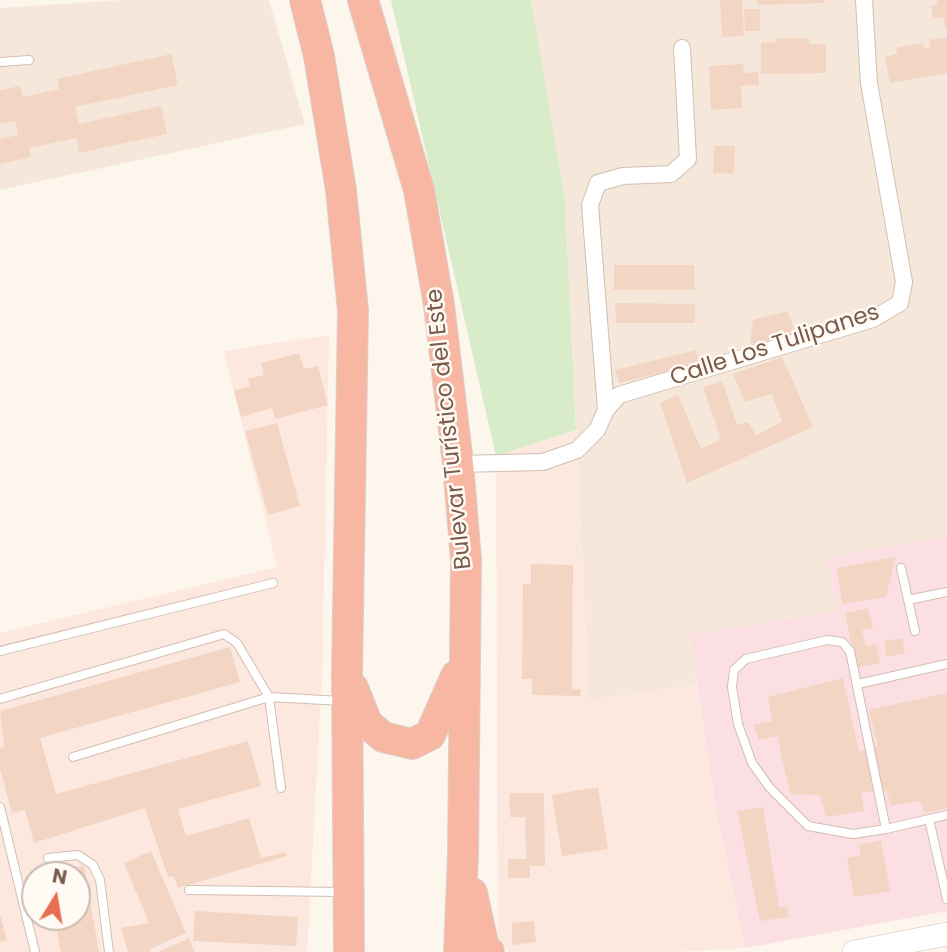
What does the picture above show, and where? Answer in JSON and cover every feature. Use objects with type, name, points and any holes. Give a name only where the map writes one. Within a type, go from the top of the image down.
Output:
[{"type":"highway","points":[[306,0],[319,56],[341,190],[353,311],[346,671],[349,952]]},
{"type":"highway","name":"Bulevar Turístico del Este","points":[[363,0],[419,190],[439,305],[458,464],[466,560],[463,855],[459,952]]},
{"type":"highway","points":[[346,671],[367,723],[383,737],[412,744],[430,735],[463,656]]},
{"type":"highway","points":[[463,855],[484,948],[489,952]]},
{"type":"highway","points":[[329,952],[349,858]]},
{"type":"street","name":"Calle Los Tulipanes","points":[[458,464],[543,462],[577,450],[597,430],[606,410],[619,395],[873,319],[900,303],[904,282],[870,83],[864,0]]},
{"type":"street","points":[[606,410],[590,205],[598,183],[623,176],[671,174],[688,159],[682,48]]},
{"type":"street","points":[[854,952],[947,934]]},
{"type":"lane","points":[[0,62],[29,60]]},
{"type":"lane","points":[[901,568],[915,631]]},
{"type":"lane","points":[[0,651],[273,583]]},
{"type":"lane","points":[[908,600],[947,592]]},
{"type":"lane","points":[[0,699],[224,634],[237,643],[269,697],[281,788]]},
{"type":"lane","points":[[886,829],[850,651],[842,642],[827,640],[746,659],[734,670],[732,687],[738,724],[752,763],[770,788],[808,826],[853,834],[886,829],[947,815]]},
{"type":"lane","points":[[858,684],[947,664]]},
{"type":"lane","points":[[74,757],[269,697],[347,701]]},
{"type":"lane","points":[[0,807],[3,831],[36,952]]},
{"type":"lane","points":[[929,819],[947,899]]},
{"type":"lane","points":[[48,858],[78,855],[93,865],[100,880],[109,952]]},
{"type":"lane","points":[[189,890],[342,892]]},
{"type":"shaded area","points":[[124,0],[269,0],[305,124],[0,190],[0,8]]},
{"type":"shaded area","points":[[531,0],[947,0],[947,539],[827,558],[838,611],[691,634],[697,685],[589,701],[565,200]]},
{"type":"shaded area","points":[[329,335],[322,677],[307,952],[0,952],[0,633],[277,567],[224,351]]},
{"type":"shaded area","points":[[576,430],[589,700],[697,685],[715,804],[745,948],[674,952],[509,952],[498,942],[496,456]]},
{"type":"shaded area","points":[[947,536],[947,911],[745,948],[715,804],[690,634],[838,611],[826,558]]},
{"type":"green space","points":[[391,0],[531,0],[565,200],[576,430],[496,456]]},
{"type":"building","points":[[720,0],[742,0],[744,36],[722,37]]},
{"type":"building","points":[[757,0],[824,0],[824,3],[757,5]]},
{"type":"building","points":[[937,0],[947,0],[947,33],[943,17],[933,19],[931,7],[937,4]]},
{"type":"building","points":[[744,9],[760,9],[760,31],[745,31]]},
{"type":"building","points":[[947,37],[947,73],[890,83],[885,57],[897,54],[896,48],[923,43],[924,49],[931,47],[929,40]]},
{"type":"building","points":[[776,38],[809,38],[809,44],[826,44],[826,73],[761,74],[761,43],[776,42]]},
{"type":"building","points":[[171,54],[178,85],[75,107],[79,124],[161,106],[167,134],[79,153],[76,138],[29,148],[31,157],[0,164],[0,139],[18,135],[15,121],[0,124],[0,90],[20,86],[23,97],[59,89],[57,79]]},
{"type":"building","points":[[743,64],[744,73],[758,72],[759,85],[741,86],[742,108],[711,110],[709,66]]},
{"type":"building","points":[[714,146],[735,146],[734,174],[713,173]]},
{"type":"building","points":[[614,265],[694,265],[695,290],[614,290]]},
{"type":"building","points":[[615,303],[695,304],[695,323],[616,323]]},
{"type":"building","points":[[788,311],[795,334],[750,346],[753,320]]},
{"type":"building","points":[[696,350],[699,363],[619,383],[615,370]]},
{"type":"building","points":[[299,353],[304,369],[318,366],[328,405],[275,419],[272,408],[241,417],[234,391],[250,386],[248,379],[264,375],[261,363]]},
{"type":"building","points":[[782,357],[813,427],[687,483],[660,403],[678,395],[701,449],[721,439],[703,387],[722,381],[737,425],[748,422],[756,435],[782,422],[772,394],[745,402],[733,374]]},
{"type":"building","points":[[277,423],[300,506],[268,515],[245,431]]},
{"type":"building","points":[[896,557],[886,597],[842,604],[837,568]]},
{"type":"building","points":[[531,564],[573,565],[572,689],[581,689],[580,696],[532,695],[532,679],[522,679],[523,584],[531,584]]},
{"type":"building","points":[[868,608],[873,628],[862,630],[866,646],[876,644],[880,663],[856,668],[845,613]]},
{"type":"building","points":[[902,638],[905,653],[887,657],[884,641]]},
{"type":"building","points":[[230,647],[240,682],[40,738],[56,794],[248,741],[261,786],[178,809],[186,836],[249,818],[261,858],[286,852],[287,856],[178,888],[174,876],[168,877],[145,808],[34,843],[25,810],[12,813],[0,769],[0,748],[4,747],[0,711]]},
{"type":"building","points":[[843,678],[859,751],[878,746],[869,710],[947,693],[947,808],[925,813],[920,801],[891,806],[887,791],[861,792],[864,811],[826,817],[820,795],[790,794],[777,736],[759,740],[754,725],[772,721],[768,697]]},
{"type":"building","points":[[598,787],[608,849],[562,856],[552,795]]},
{"type":"building","points":[[509,793],[544,793],[545,866],[530,866],[530,878],[508,878],[508,859],[526,859],[525,817],[510,817]]},
{"type":"building","points":[[763,807],[779,907],[787,907],[789,917],[760,921],[737,811]]},
{"type":"building","points":[[881,840],[890,891],[854,897],[847,858],[861,855],[859,845]]},
{"type":"building","points":[[151,851],[186,933],[150,949],[150,952],[128,952],[121,928],[149,923],[124,863]]},
{"type":"building","points":[[91,906],[99,952],[61,952],[57,931],[91,931]]},
{"type":"building","points":[[195,911],[298,917],[296,946],[193,941]]},
{"type":"building","points":[[0,915],[7,940],[0,942]]},
{"type":"building","points":[[534,921],[536,942],[512,945],[512,923]]},
{"type":"building","points":[[189,938],[195,952],[158,952]]}]
